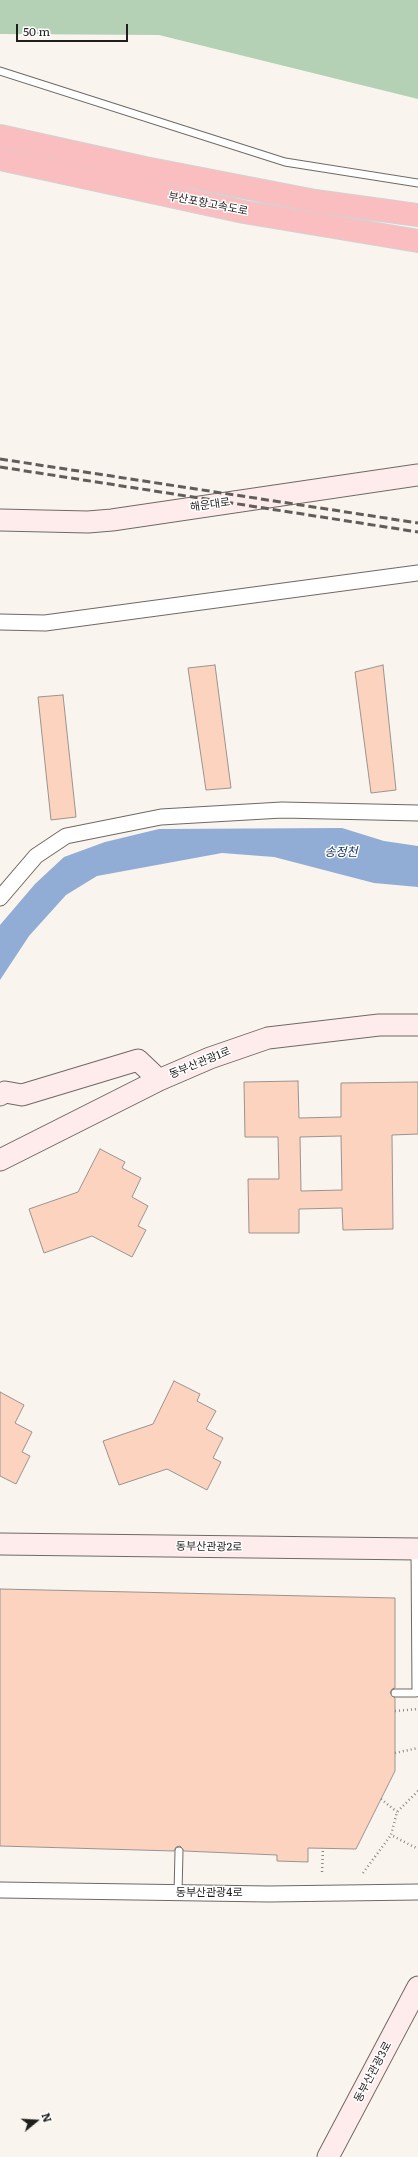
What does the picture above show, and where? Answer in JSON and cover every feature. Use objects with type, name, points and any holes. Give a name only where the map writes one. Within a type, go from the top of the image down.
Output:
[{"type":"highway","points":[[2,136],[145,168],[315,201],[418,215]]},
{"type":"highway","name":"부산포항고속도로","points":[[0,159],[244,212],[418,241]]},
{"type":"street","name":"해운대로","points":[[0,520],[88,522],[112,520],[418,475]]},
{"type":"street","points":[[0,622],[45,623],[418,572]]},
{"type":"street","points":[[0,898],[36,856],[66,836],[160,817],[282,810],[418,813]]},
{"type":"street","name":"동부산관광1로","points":[[0,1160],[159,1080],[210,1058],[268,1038],[379,1025],[418,1025]]},
{"type":"street","points":[[2,1091],[22,1095],[138,1060],[159,1080]]},
{"type":"street","name":"동부산관광2로","points":[[0,1544],[417,1549]]},
{"type":"street","name":"동부산관광4로","points":[[0,1890],[178,1893],[418,1892]]},
{"type":"street","name":"동부산관광3로","points":[[328,2157],[418,1987]]},
{"type":"lane","points":[[0,71],[285,162],[418,183]]},
{"type":"lane","points":[[396,1693],[416,1693],[417,1549]]},
{"type":"lane","points":[[178,1893],[179,1851]]},
{"type":"path","points":[[395,1711],[418,1709]]},
{"type":"path","points":[[395,1753],[418,1748]]},
{"type":"path","points":[[363,1873],[391,1835],[397,1812],[418,1792]]},
{"type":"path","points":[[381,1799],[397,1812]]},
{"type":"path","points":[[391,1835],[418,1849]]},
{"type":"path","points":[[322,1872],[323,1848]]},
{"type":"green space","points":[[0,0],[418,0],[418,99],[159,35],[0,34]]},
{"type":"water","name":"송정천","points":[[342,828],[384,841],[418,846],[418,887],[374,883],[274,857],[222,853],[97,876],[66,895],[29,936],[0,980],[0,925],[35,884],[64,857],[105,842],[159,829]]},
{"type":"building","points":[[215,665],[231,788],[206,790],[188,668]]},
{"type":"building","points":[[383,665],[396,790],[371,793],[355,672]]},
{"type":"building","points":[[63,695],[76,817],[51,820],[38,697]]},
{"type":"building","points":[[298,1081],[299,1118],[341,1117],[341,1083],[418,1082],[418,1134],[392,1135],[393,1229],[343,1230],[342,1208],[299,1209],[299,1233],[249,1233],[248,1179],[279,1179],[278,1137],[245,1137],[244,1082]],"holes":[[[341,1136],[342,1190],[301,1191],[300,1137]]]},
{"type":"building","points":[[100,1149],[125,1162],[122,1168],[141,1178],[132,1197],[148,1206],[138,1226],[146,1230],[132,1257],[92,1236],[44,1253],[29,1209],[78,1192]]},
{"type":"building","points":[[174,1381],[200,1394],[197,1401],[216,1411],[206,1429],[223,1438],[213,1458],[221,1462],[207,1490],[167,1469],[119,1485],[103,1441],[153,1424]]},
{"type":"building","points":[[0,1392],[24,1405],[15,1423],[32,1432],[22,1452],[30,1456],[16,1484],[0,1476]]},
{"type":"building","points":[[0,1589],[395,1598],[395,1688],[392,1689],[390,1693],[395,1698],[395,1771],[356,1849],[308,1848],[308,1862],[277,1861],[277,1855],[184,1851],[180,1846],[176,1847],[174,1851],[0,1846]]},
{"type":"railway","points":[[0,459],[418,523]]},
{"type":"railway","points":[[0,467],[418,532]]}]
